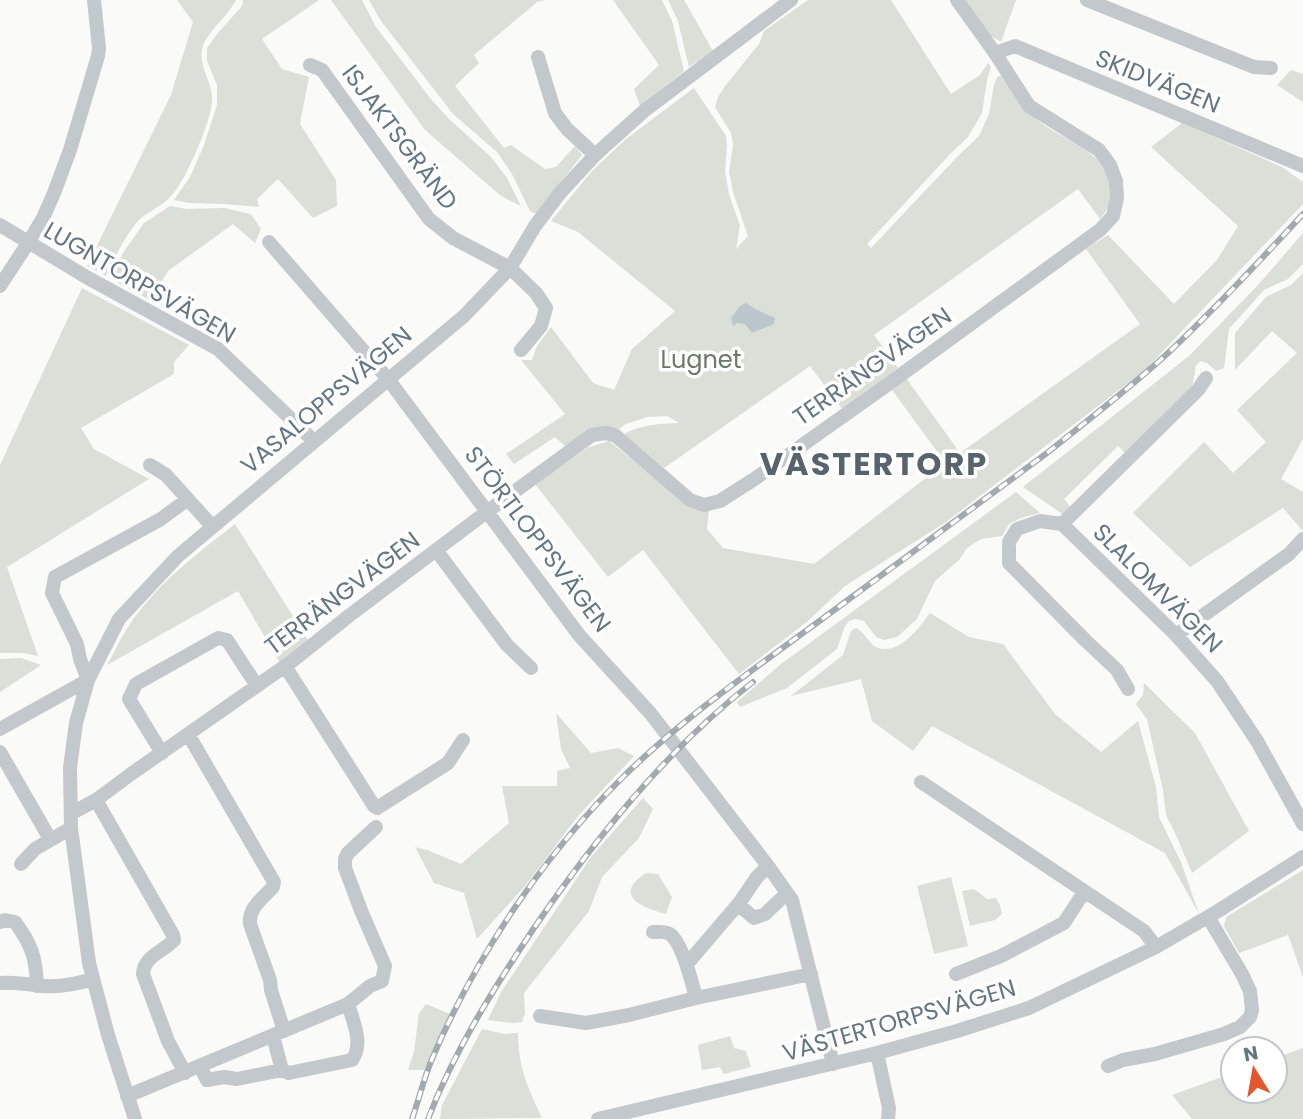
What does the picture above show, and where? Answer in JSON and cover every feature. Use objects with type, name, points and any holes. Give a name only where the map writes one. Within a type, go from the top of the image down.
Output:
[{"type":"street","points":[[0,286],[43,218],[70,150],[98,56],[94,0]]},
{"type":"street","name":"VASALOPPSVÄGEN","points":[[135,1119],[93,979],[71,820],[70,768],[76,723],[88,680],[119,619],[178,556],[212,526],[464,316],[510,268],[559,192],[595,155],[644,111],[775,5],[791,0]]},
{"type":"street","name":"TERRÄNGVÄGEN","points":[[71,820],[285,666],[592,435],[607,433],[616,436],[690,500],[704,505],[720,501],[887,385],[1100,230],[1112,216],[1116,200],[1116,181],[1111,165],[1099,150],[1029,106],[995,52],[957,0]]},
{"type":"street","points":[[1087,0],[1254,67],[1271,68]]},
{"type":"street","name":"SKIDVÄGEN","points":[[995,52],[1015,46],[1303,166]]},
{"type":"street","points":[[538,57],[555,113],[566,129],[595,155]]},
{"type":"street","name":"ISJAKTSGRÄND","points":[[310,65],[322,70],[429,219],[453,238],[510,268],[536,293],[545,307],[541,326],[521,350]]},
{"type":"street","name":"LUGNTORPSVÄGEN","points":[[0,225],[218,349],[314,441]]},
{"type":"street","name":"STÖRTLOPPSVÄGEN","points":[[269,242],[388,379],[579,635],[651,714],[792,900],[833,1064]]},
{"type":"street","name":"SLALOMVÄGEN","points":[[1206,378],[1198,390],[1062,524],[1176,635],[1217,681],[1258,741],[1303,824]]},
{"type":"street","points":[[150,465],[166,475],[212,526]]},
{"type":"street","points":[[0,729],[88,680],[77,644],[52,593],[55,577],[161,519],[188,499]]},
{"type":"street","points":[[1062,524],[1040,521],[1017,529],[1009,542],[1009,563],[1117,670],[1128,689]]},
{"type":"street","points":[[1176,635],[1289,554],[1303,539]]},
{"type":"street","points":[[436,551],[507,645],[531,668]]},
{"type":"street","name":"TERRÄNGVÄGEN","points":[[162,753],[129,699],[136,684],[218,638],[228,640],[257,686]]},
{"type":"street","points":[[285,666],[377,808],[448,763],[463,740]]},
{"type":"street","points":[[188,734],[274,882],[273,887],[252,908],[249,915],[271,980],[282,1070]]},
{"type":"street","points":[[0,752],[50,839]]},
{"type":"street","points":[[921,782],[1144,931],[1156,947]]},
{"type":"street","points":[[96,800],[173,935],[171,944],[147,960],[144,974],[168,1041],[186,1073]]},
{"type":"street","points":[[21,864],[71,820]]},
{"type":"street","points":[[127,1096],[348,1004],[370,986],[382,981],[385,966],[345,868],[348,853],[376,827]]},
{"type":"street","name":"VÄSTERTORPSVÄGEN","points":[[598,1119],[877,1054],[1029,1008],[1156,947],[1303,857]]},
{"type":"street","points":[[687,964],[768,866]]},
{"type":"street","points":[[956,974],[1001,956],[1064,923],[1084,892]]},
{"type":"street","points":[[738,904],[754,918],[765,914],[787,893]]},
{"type":"street","points":[[1108,1066],[1224,1034],[1240,1027],[1250,1017],[1250,991],[1208,917]]},
{"type":"street","points":[[0,922],[15,922],[28,941],[37,965],[37,986]]},
{"type":"street","points":[[653,932],[670,934],[676,942],[687,964],[696,998]]},
{"type":"street","points":[[540,1016],[586,1023],[811,974]]},
{"type":"street","points":[[0,983],[73,985],[93,979]]},
{"type":"street","points":[[200,1066],[207,1080],[223,1077],[237,1079],[282,1070],[289,1073],[352,1060],[357,1054],[358,1041],[348,1004]]},
{"type":"street","points":[[877,1054],[889,1108],[888,1119]]},
{"type":"green space","points":[[177,0],[236,0],[207,37],[202,51],[203,65],[212,93],[209,116],[178,188],[172,196],[134,226],[106,276],[87,266],[171,95],[193,22]]},
{"type":"green space","points":[[243,0],[319,0],[262,39],[282,69],[309,77],[300,124],[336,180],[337,206],[313,218],[278,179],[257,199],[259,207],[174,200],[190,177],[217,105],[217,85],[207,61],[207,48],[242,6]]},
{"type":"green space","points":[[331,0],[362,0],[376,27],[430,98],[491,157],[507,178],[521,206],[501,196],[425,130]]},
{"type":"green space","points":[[369,0],[545,0],[537,2],[474,55],[479,63],[455,86],[504,148],[511,145],[545,169],[556,167],[575,146],[582,155],[536,214],[530,211],[512,174],[497,152],[453,114],[381,21]]},
{"type":"green space","points":[[613,0],[662,0],[672,21],[684,71],[640,106],[634,89],[659,65]]},
{"type":"green space","points":[[668,0],[684,0],[713,51],[689,67],[678,21]]},
{"type":"green space","name":"Lugnet","points":[[808,0],[891,0],[951,94],[980,75],[988,63],[991,67],[982,113],[968,137],[867,244],[871,248],[979,136],[989,114],[998,76],[1002,76],[1034,117],[1082,147],[1100,163],[1111,189],[1111,201],[1107,209],[1100,219],[1078,189],[874,335],[898,368],[843,410],[810,366],[664,468],[624,434],[644,426],[679,423],[667,416],[647,417],[626,424],[615,432],[587,433],[565,446],[555,437],[514,464],[506,454],[565,414],[521,360],[532,360],[537,346],[551,327],[593,383],[614,390],[632,349],[675,311],[578,232],[551,221],[592,171],[626,139],[694,88],[726,136],[725,172],[740,226],[736,249],[748,236],[729,172],[733,145],[731,133],[715,107],[725,86],[759,44],[764,31]]},
{"type":"green space","points":[[965,0],[1016,0],[1001,42],[991,36]]},
{"type":"green space","points":[[1291,70],[1303,74],[1303,102],[1277,85]]},
{"type":"green space","points":[[1182,123],[1282,167],[1303,182],[1303,204],[1144,371],[946,522],[845,586],[808,621],[739,674],[643,550],[608,577],[535,484],[589,447],[609,441],[690,506],[709,510],[707,529],[723,548],[814,564],[948,461],[936,450],[892,390],[906,378],[960,453],[1140,324],[1086,249],[1108,235],[1174,304],[1217,260],[1238,226],[1151,147]]},
{"type":"green space","points":[[170,206],[187,209],[224,208],[251,214],[261,229],[255,243],[233,224],[168,271],[150,300],[111,279],[123,253],[144,223]]},
{"type":"green space","points":[[1303,233],[1303,264],[1288,279],[1264,290],[1229,329],[1224,368],[1216,371],[1200,361],[1196,366],[1192,387],[1125,453],[1118,446],[1064,499],[1070,506],[1064,515],[1023,487],[1189,356],[1259,284]]},
{"type":"green space","points":[[1303,273],[1303,439],[1281,479],[1303,492],[1303,529],[1283,508],[1190,567],[1133,513],[1204,442],[1233,473],[1266,442],[1237,410],[1297,353],[1272,331],[1235,370],[1235,333],[1266,297],[1291,285]]},
{"type":"green space","points":[[82,288],[189,345],[174,362],[174,374],[81,428],[94,449],[149,479],[7,567],[38,656],[0,653],[0,465]]},
{"type":"green space","points":[[1016,492],[1040,513],[1009,524],[1002,536],[981,539],[967,548],[959,560],[935,581],[917,619],[897,637],[884,640],[876,637],[864,621],[849,621],[837,649],[787,688],[740,707],[737,702],[781,664]]},
{"type":"green space","points":[[235,524],[308,640],[280,663],[238,591],[107,665],[128,627],[151,597],[177,571]]},
{"type":"green space","points":[[930,613],[969,637],[1003,644],[1055,714],[1101,752],[1138,721],[1156,787],[1159,817],[1181,862],[1199,914],[1165,853],[932,726],[913,751],[872,721],[861,679],[791,696],[843,655],[851,631],[856,628],[876,647],[892,648],[907,639]]},
{"type":"green space","points":[[21,658],[41,665],[0,692],[0,659]]},
{"type":"green space","points":[[1144,683],[1195,733],[1249,831],[1192,873],[1166,815],[1147,719],[1136,704],[1143,695]]},
{"type":"green space","points":[[556,713],[591,753],[618,748],[634,756],[578,816],[525,886],[477,939],[464,893],[434,883],[415,847],[461,864],[509,823],[502,786],[557,786],[557,771],[570,768],[561,749]]},
{"type":"green space","points":[[643,798],[653,809],[639,838],[602,877],[589,911],[524,993],[525,1013],[522,1022],[488,1020],[501,992],[591,857]]},
{"type":"green space","points":[[1303,870],[1303,977],[1288,935],[1239,953],[1224,926],[1226,917]]},
{"type":"green space","points":[[646,873],[658,874],[672,897],[666,914],[640,904],[631,894],[631,888],[636,881]]},
{"type":"green space","points":[[951,877],[968,946],[934,954],[917,886]]},
{"type":"green space","points":[[974,889],[987,899],[996,898],[1002,914],[995,920],[970,926],[962,891]]},
{"type":"green space","points":[[426,1004],[450,1014],[424,1070],[408,1070],[414,1052],[419,1013]]},
{"type":"green space","points":[[482,1029],[505,1034],[518,1033],[522,1067],[542,1118],[440,1119],[442,1105]]},
{"type":"green space","points":[[730,1036],[734,1048],[746,1051],[751,1067],[724,1074],[720,1067],[702,1070],[698,1045]]},
{"type":"green space","points":[[1303,1048],[1303,1119],[1192,1119],[1172,1095],[1219,1078],[1219,1105],[1289,1105],[1289,1053]]},
{"type":"shaded area","points":[[746,303],[775,318],[774,324],[752,333],[745,324],[737,323],[733,326],[731,318],[740,306]]},
{"type":"railway","points":[[412,1119],[426,1074],[449,1021],[490,946],[563,842],[620,780],[716,697],[1047,453],[1124,391],[1203,319],[1303,214]]},
{"type":"railway","points":[[428,1119],[462,1045],[490,997],[534,928],[582,862],[662,766],[691,736],[753,682]]},
{"type":"district","name":"VÄSTERTORP","points":[[874,463]]}]
